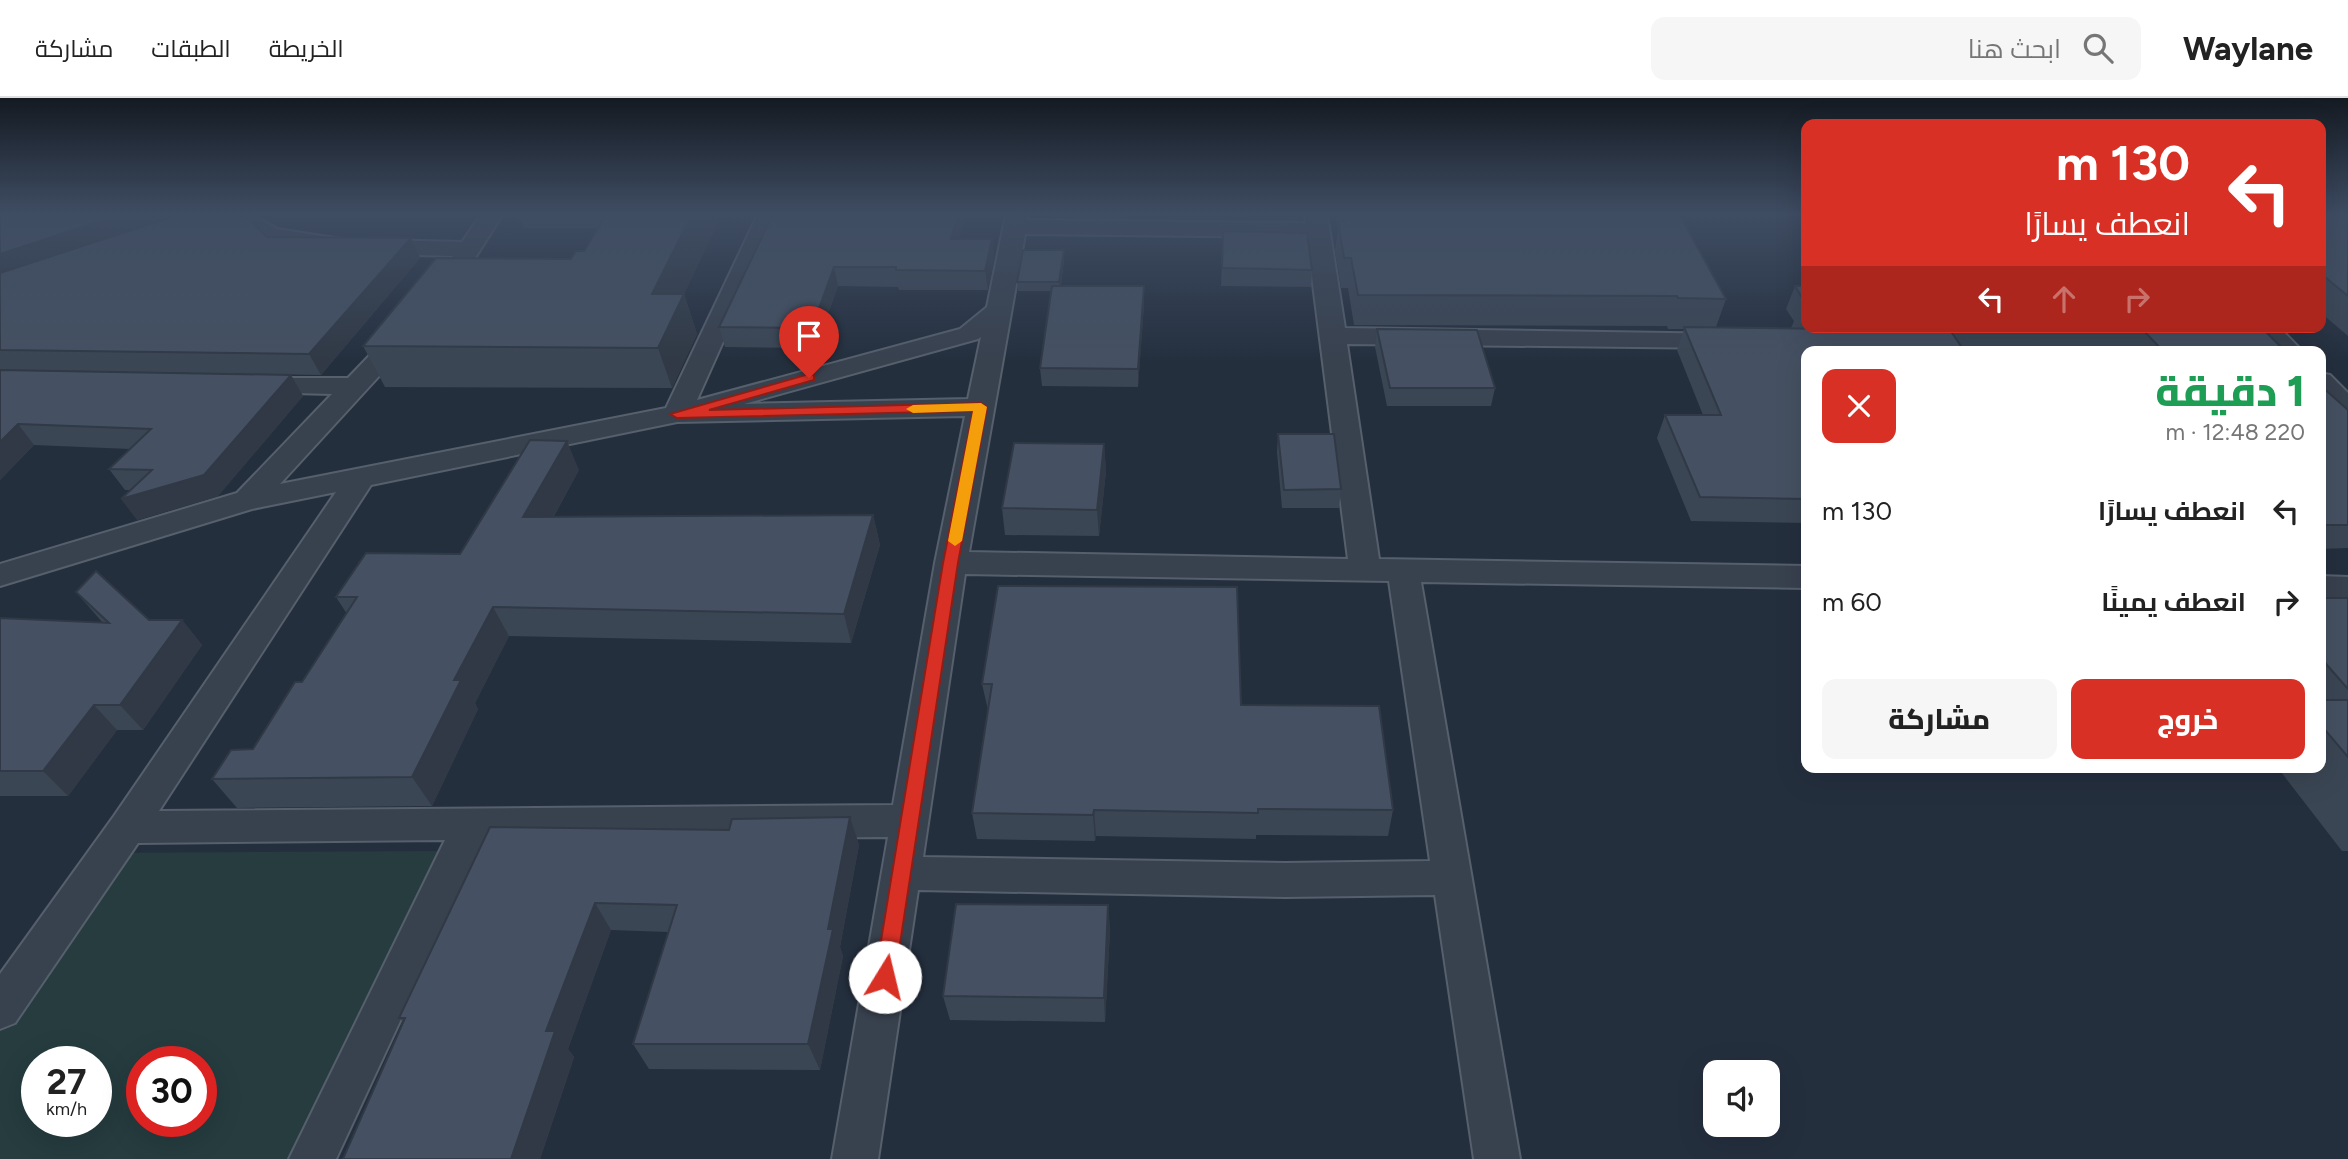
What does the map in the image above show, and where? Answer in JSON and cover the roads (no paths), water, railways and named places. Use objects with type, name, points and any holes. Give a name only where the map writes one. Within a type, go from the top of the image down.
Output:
[{"type":"street","points":[[248,500],[434,303],[460,264]]},
{"type":"street","points":[[677,414],[746,264]]},
{"type":"street","points":[[855,1159],[951,563],[1008,264]]},
{"type":"street","points":[[1322,264],[1365,569]]},
{"type":"street","points":[[0,575],[248,500],[362,475],[677,414],[969,334],[999,310]]},
{"type":"street","points":[[2270,333],[2284,346]]},
{"type":"street","points":[[1332,336],[1754,340]]},
{"type":"street","points":[[231,384],[353,386]]},
{"type":"street","points":[[2326,387],[2348,408]]},
{"type":"street","points":[[677,414],[981,407]]},
{"type":"street","points":[[0,1009],[128,827],[362,475]]},
{"type":"street","points":[[951,563],[1801,577]]},
{"type":"street","points":[[1404,569],[1497,1159]]},
{"type":"street","points":[[2326,587],[2348,588]]},
{"type":"street","points":[[128,827],[910,821]]},
{"type":"street","points":[[312,1159],[472,824]]},
{"type":"street","points":[[902,873],[1285,880],[1451,878]]}]
